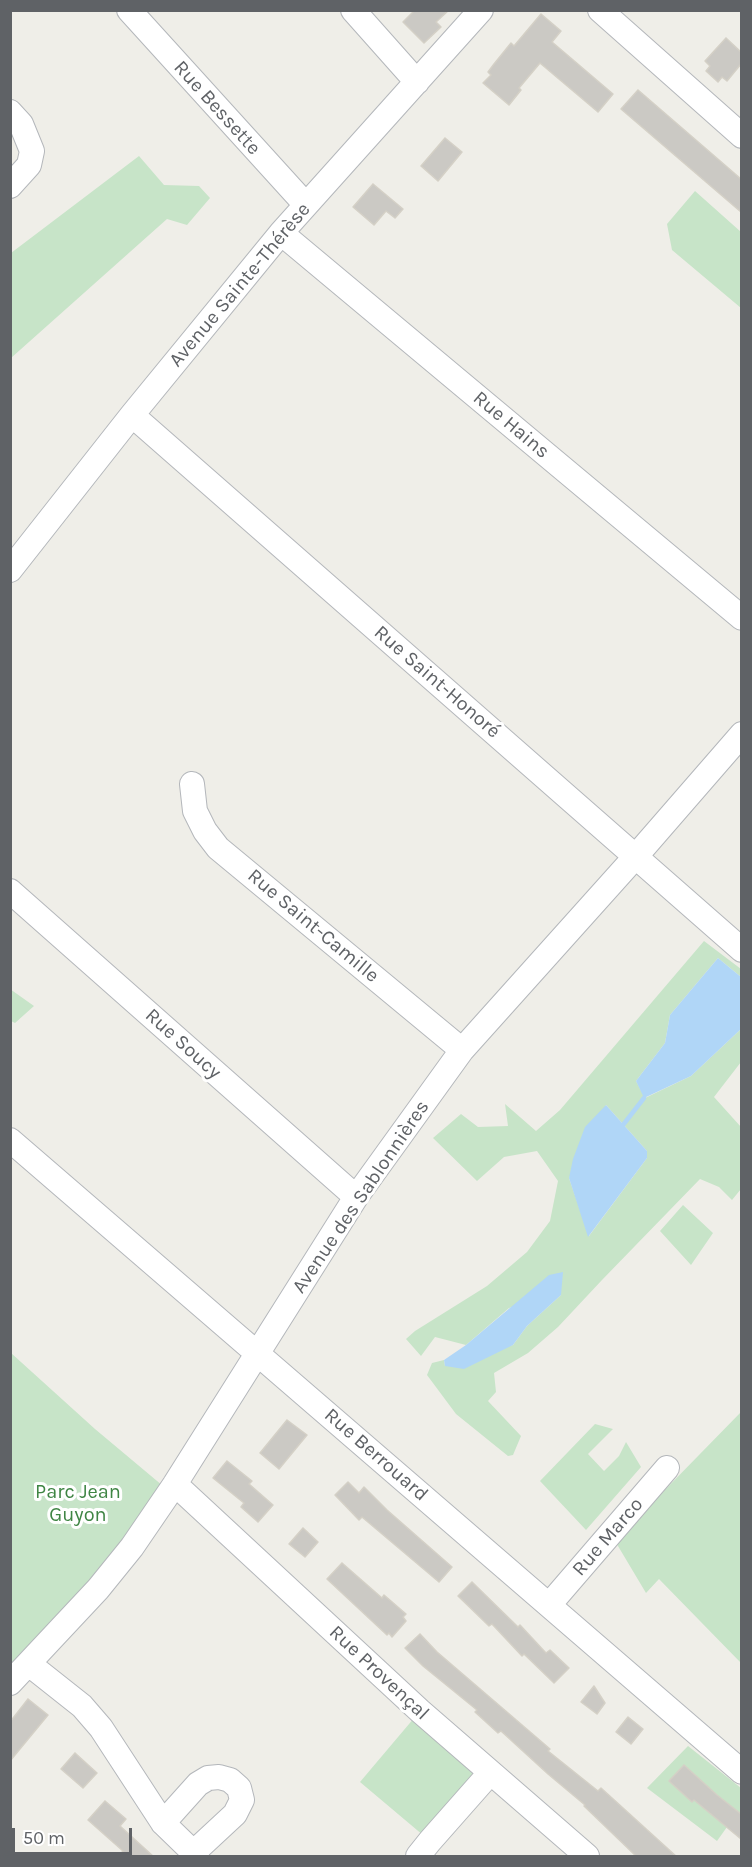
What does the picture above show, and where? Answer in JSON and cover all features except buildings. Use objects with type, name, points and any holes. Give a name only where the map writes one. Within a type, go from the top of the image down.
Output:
[{"type":"street","name":"Rue Bessette","points":[[129,10],[306,205]]},
{"type":"street","points":[[353,10],[417,82]]},
{"type":"street","name":"Avenue Sainte-Thérèse","points":[[10,570],[132,415],[281,233],[481,10]]},
{"type":"street","points":[[600,10],[741,136]]},
{"type":"street","points":[[10,112],[21,124],[32,151],[29,165],[10,186]]},
{"type":"street","name":"Rue Hains","points":[[281,233],[741,618]]},
{"type":"street","name":"Rue Saint-Honoré","points":[[132,415],[741,950]]},
{"type":"street","name":"Avenue des Sablonnières","points":[[10,1683],[132,1547],[175,1484],[356,1197],[462,1050],[636,856],[741,734]]},
{"type":"street","name":"Rue Saint-Camille","points":[[192,784],[195,812],[204,831],[218,848],[462,1050]]},
{"type":"street","name":"Rue Soucy","points":[[10,891],[356,1197]]},
{"type":"street","name":"Rue Berrouard","points":[[10,1140],[741,1772]]},
{"type":"street","name":"Rue Marco","points":[[549,1605],[667,1468]]},
{"type":"street","name":"Rue Provençal","points":[[175,1484],[420,1711],[587,1857]]},
{"type":"street","points":[[29,1664],[82,1706],[101,1728],[163,1823],[195,1855],[234,1814],[242,1800],[239,1788],[230,1780],[219,1777],[208,1778],[198,1784],[163,1823]]},
{"type":"street","points":[[418,1857],[490,1773]]},
{"type":"green space","points":[[139,156],[164,185],[199,186],[210,198],[187,225],[167,219],[11,358],[11,253]]},
{"type":"green space","points":[[695,191],[741,232],[741,308],[672,250],[667,224]]},
{"type":"green space","points":[[704,941],[741,969],[741,977],[718,958],[670,1015],[665,1043],[636,1081],[645,1098],[691,1076],[741,1029],[741,1062],[714,1097],[741,1127],[741,1189],[732,1200],[719,1187],[700,1179],[558,1327],[528,1353],[494,1373],[496,1392],[488,1401],[521,1436],[513,1455],[508,1456],[456,1414],[427,1375],[432,1363],[444,1360],[445,1366],[513,1345],[527,1326],[561,1295],[509,1308],[466,1345],[435,1337],[421,1356],[406,1339],[487,1286],[527,1252],[550,1221],[558,1181],[537,1151],[504,1157],[477,1181],[433,1138],[461,1114],[478,1127],[508,1126],[505,1104],[536,1131],[560,1110]],"holes":[[[606,1105],[647,1151],[647,1158],[589,1236],[569,1178]]]},
{"type":"green space","points":[[10,989],[34,1006],[15,1023],[11,1021]]},
{"type":"green space","points":[[683,1205],[713,1233],[691,1265],[660,1231]]},
{"type":"green space","name":"Parc Jean Guyon","points":[[11,1353],[95,1429],[169,1491],[11,1683]]},
{"type":"green space","points":[[741,1412],[741,1663],[659,1579],[646,1593],[615,1541]]},
{"type":"green space","points":[[595,1424],[613,1429],[588,1454],[604,1471],[619,1456],[626,1442],[641,1467],[586,1530],[540,1481]]},
{"type":"green space","points":[[420,1711],[490,1773],[430,1841],[360,1782]]},
{"type":"green space","points":[[688,1746],[741,1788],[741,1815],[727,1827],[717,1841],[647,1788]]},
{"type":"water","points":[[718,958],[741,977],[741,1029],[691,1076],[644,1098],[636,1081],[665,1043],[670,1015]]},
{"type":"water","points":[[606,1105],[647,1151],[647,1158],[588,1237],[569,1178],[573,1159],[585,1127]]},
{"type":"water","points":[[563,1272],[561,1295],[527,1326],[513,1345],[464,1369],[445,1366],[444,1360],[466,1345],[549,1275]]},
{"type":"waterway","points":[[623,1125],[644,1098]]}]
